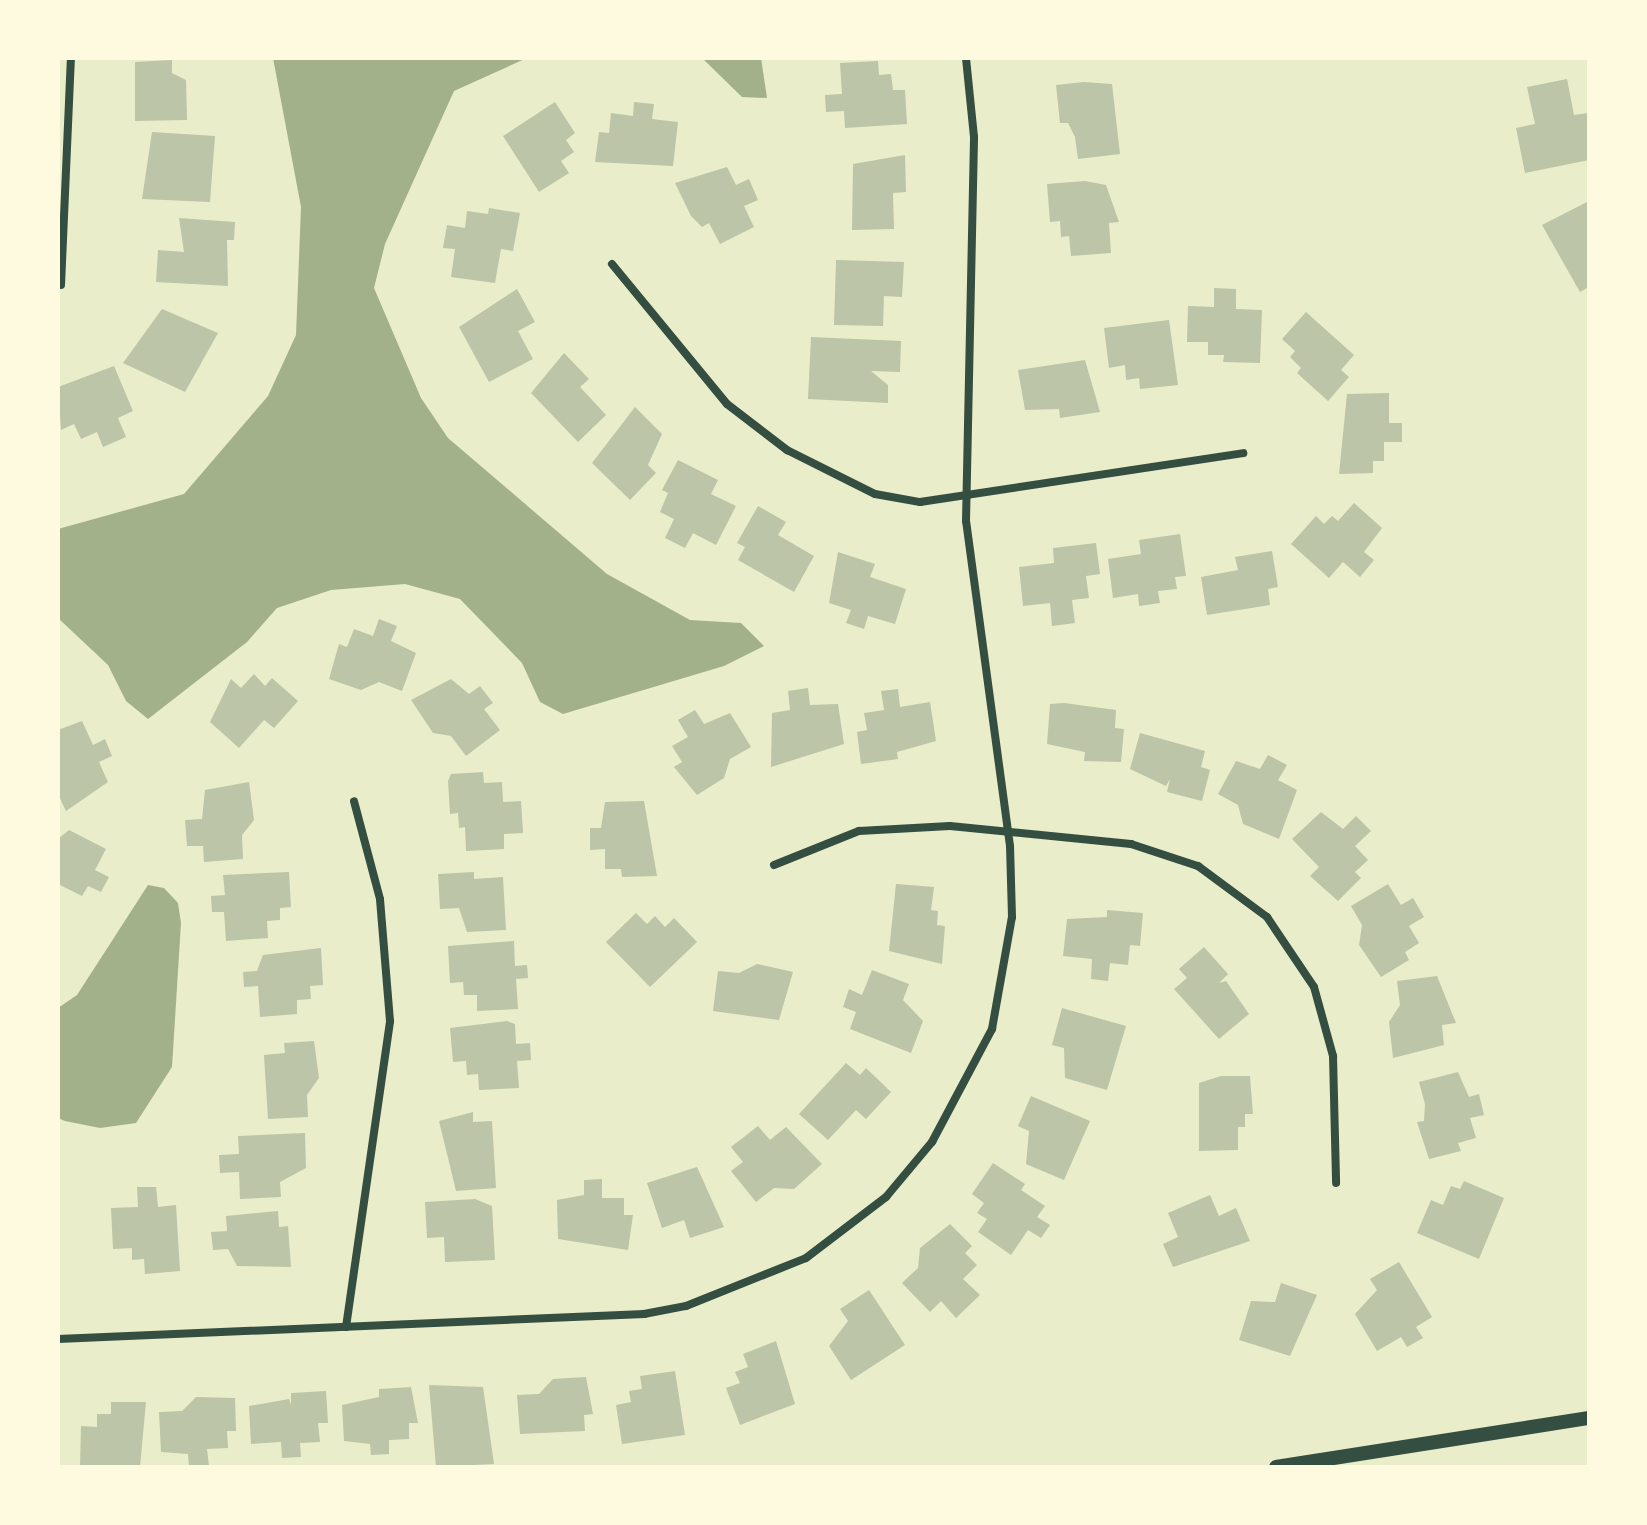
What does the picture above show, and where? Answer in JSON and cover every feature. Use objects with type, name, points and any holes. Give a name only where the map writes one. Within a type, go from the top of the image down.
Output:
[{"type":"street","points":[[61,285],[74,122],[71,58]]},
{"type":"street","points":[[58,1339],[346,1327],[686,1306],[793,1265],[864,1216],[932,1142],[982,1055],[1010,945],[1008,832],[973,599],[966,496],[974,137],[966,58]]},
{"type":"street","points":[[612,264],[695,374],[774,442],[886,497],[966,496],[1243,453]]},
{"type":"street","points":[[346,1327],[390,1021],[385,929],[354,801]]},
{"type":"street","points":[[774,865],[859,831],[1008,832],[1172,855],[1223,881],[1267,917],[1301,961],[1327,1027],[1336,1183]]},
{"type":"street","points":[[1276,1467],[1589,1418]]},
{"type":"shaded area","points":[[273,58],[527,58],[454,91],[385,244],[374,288],[421,398],[448,438],[607,574],[690,620],[741,623],[764,646],[724,666],[563,714],[540,702],[522,663],[460,599],[405,584],[331,590],[277,608],[247,642],[148,719],[126,701],[108,665],[58,618],[58,529],[184,494],[268,396],[296,335],[301,207]]},
{"type":"shaded area","points":[[702,58],[761,58],[767,98],[742,97]]},
{"type":"shaded area","points":[[148,885],[164,888],[178,903],[181,923],[172,1067],[136,1123],[100,1128],[65,1121],[58,1118],[58,1008],[77,995]]},
{"type":"building","points":[[172,60],[172,73],[186,80],[187,120],[135,121],[135,62]]},
{"type":"building","points":[[878,61],[879,75],[891,74],[893,90],[905,90],[907,124],[845,128],[844,111],[826,112],[825,95],[842,94],[840,63]]},
{"type":"building","points":[[1567,79],[1574,115],[1588,113],[1589,160],[1525,173],[1516,128],[1535,124],[1527,87]]},
{"type":"building","points":[[1084,82],[1112,84],[1120,154],[1078,159],[1075,137],[1068,123],[1060,123],[1056,85]]},
{"type":"building","points":[[555,102],[575,133],[566,140],[574,152],[561,161],[569,173],[539,192],[503,136]]},
{"type":"building","points":[[634,102],[654,104],[652,119],[678,122],[673,166],[595,162],[599,132],[609,133],[611,113],[633,116]]},
{"type":"building","points":[[152,132],[215,136],[210,202],[142,199]]},
{"type":"building","points":[[905,155],[906,192],[893,193],[894,229],[852,230],[853,164]]},
{"type":"building","points":[[727,167],[736,185],[749,179],[758,200],[744,206],[754,227],[720,244],[709,223],[702,227],[691,216],[675,183]]},
{"type":"building","points":[[1085,181],[1106,185],[1119,222],[1109,223],[1111,253],[1071,256],[1069,236],[1061,237],[1060,221],[1050,222],[1047,184]]},
{"type":"building","points":[[1589,201],[1589,287],[1580,292],[1542,225]]},
{"type":"building","points":[[489,208],[520,213],[513,251],[501,249],[495,283],[451,277],[455,249],[443,248],[447,225],[465,228],[467,211],[488,214]]},
{"type":"building","points":[[179,218],[235,222],[234,240],[227,240],[228,286],[156,282],[158,250],[184,252]]},
{"type":"building","points":[[836,260],[904,262],[902,297],[884,296],[883,326],[834,325]]},
{"type":"building","points":[[1214,288],[1236,289],[1236,309],[1262,310],[1260,363],[1223,362],[1224,355],[1208,355],[1208,342],[1187,342],[1188,306],[1214,307]]},
{"type":"building","points":[[517,289],[535,322],[518,331],[533,359],[489,382],[459,327]]},
{"type":"building","points":[[162,309],[218,333],[185,392],[123,363]]},
{"type":"building","points":[[1306,312],[1354,355],[1341,370],[1349,377],[1328,401],[1297,373],[1301,368],[1290,357],[1295,351],[1282,339]]},
{"type":"building","points":[[1169,320],[1178,385],[1140,389],[1139,378],[1126,380],[1125,365],[1109,368],[1104,328]]},
{"type":"building","points":[[811,337],[901,341],[900,372],[871,371],[888,385],[888,403],[808,399]]},
{"type":"building","points":[[564,353],[589,379],[580,387],[606,415],[578,442],[531,393]]},
{"type":"building","points":[[1085,360],[1100,412],[1060,418],[1059,409],[1025,410],[1018,370]]},
{"type":"building","points":[[114,366],[133,411],[118,418],[126,437],[103,447],[97,432],[81,439],[74,424],[61,430],[58,387]]},
{"type":"building","points":[[1389,393],[1389,423],[1402,423],[1402,442],[1384,442],[1384,461],[1373,461],[1373,473],[1339,474],[1347,394]]},
{"type":"building","points":[[635,407],[662,434],[648,465],[656,473],[630,500],[592,463]]},
{"type":"building","points":[[678,460],[718,480],[711,494],[736,506],[716,545],[693,533],[685,548],[665,538],[674,519],[660,512],[668,493],[662,490]]},
{"type":"building","points":[[1354,503],[1382,528],[1364,552],[1374,560],[1360,577],[1343,562],[1329,578],[1291,544],[1316,516],[1324,524],[1332,516],[1338,521]]},
{"type":"building","points":[[758,506],[786,522],[778,535],[814,556],[794,592],[738,560],[745,547],[737,543]]},
{"type":"building","points":[[1180,534],[1186,576],[1175,577],[1177,589],[1158,591],[1160,603],[1139,606],[1138,594],[1113,598],[1108,559],[1141,554],[1139,540]]},
{"type":"building","points":[[1096,543],[1100,574],[1086,576],[1089,598],[1072,600],[1075,623],[1052,626],[1050,603],[1023,606],[1019,567],[1054,563],[1053,548]]},
{"type":"building","points":[[1272,551],[1278,587],[1268,589],[1270,605],[1207,615],[1201,577],[1238,570],[1235,557]]},
{"type":"building","points":[[838,552],[875,564],[870,577],[906,589],[895,624],[868,616],[864,629],[846,623],[851,610],[829,603]]},
{"type":"building","points":[[379,619],[397,626],[391,641],[416,653],[402,691],[379,682],[361,690],[329,679],[339,644],[347,647],[354,629],[373,636]]},
{"type":"building","points":[[254,674],[265,686],[272,678],[298,701],[274,728],[264,720],[239,748],[210,722],[231,679],[241,688]]},
{"type":"building","points":[[451,679],[469,694],[480,686],[493,703],[484,709],[500,730],[466,756],[451,736],[433,733],[411,700]]},
{"type":"building","points":[[808,688],[810,705],[838,704],[844,744],[771,767],[772,713],[790,710],[788,691]]},
{"type":"building","points":[[898,689],[900,707],[930,702],[936,741],[897,752],[898,759],[861,764],[857,732],[867,730],[864,713],[884,710],[881,691]]},
{"type":"building","points":[[1050,704],[1116,710],[1115,728],[1124,729],[1121,762],[1084,761],[1085,752],[1047,744]]},
{"type":"building","points":[[695,710],[704,724],[730,713],[751,747],[730,759],[724,778],[697,795],[674,767],[682,762],[672,746],[688,737],[678,720]]},
{"type":"building","points":[[82,721],[93,745],[105,739],[112,756],[99,762],[108,782],[66,811],[58,794],[58,730]]},
{"type":"building","points":[[1140,733],[1205,751],[1201,767],[1210,770],[1202,801],[1167,792],[1170,779],[1166,786],[1130,769]]},
{"type":"building","points":[[1268,755],[1287,765],[1278,780],[1297,790],[1279,839],[1243,824],[1238,805],[1218,794],[1236,761],[1260,769]]},
{"type":"building","points":[[483,772],[484,783],[502,782],[503,802],[521,801],[523,833],[504,834],[504,849],[466,851],[465,827],[459,828],[458,813],[450,814],[448,781],[451,774]]},
{"type":"building","points":[[249,782],[254,820],[242,835],[243,859],[204,862],[203,846],[187,846],[185,820],[202,819],[205,790]]},
{"type":"building","points":[[644,801],[657,876],[622,877],[621,869],[605,869],[605,849],[590,850],[590,828],[601,828],[605,802]]},
{"type":"building","points":[[1321,812],[1343,829],[1356,816],[1371,831],[1355,846],[1368,860],[1355,872],[1361,878],[1338,901],[1310,876],[1319,867],[1292,839]]},
{"type":"building","points":[[69,830],[106,849],[95,870],[109,877],[101,892],[88,886],[82,896],[58,884],[58,839]]},
{"type":"building","points":[[289,872],[291,907],[280,908],[280,920],[267,921],[268,938],[226,941],[224,912],[212,912],[211,896],[225,895],[223,875]]},
{"type":"building","points":[[474,872],[474,879],[503,877],[506,930],[467,932],[459,908],[440,909],[438,874]]},
{"type":"building","points":[[896,884],[934,887],[931,910],[938,911],[937,925],[945,926],[942,964],[889,951]]},
{"type":"building","points":[[1388,884],[1401,905],[1413,898],[1424,917],[1409,926],[1419,943],[1405,952],[1409,960],[1381,977],[1359,945],[1362,925],[1351,906]]},
{"type":"building","points":[[1107,910],[1143,913],[1140,946],[1130,945],[1128,965],[1110,963],[1108,981],[1091,979],[1092,959],[1063,956],[1067,919],[1107,917]]},
{"type":"building","points":[[636,913],[647,924],[655,916],[665,927],[674,918],[697,942],[650,987],[606,942]]},
{"type":"building","points":[[514,941],[515,966],[527,965],[528,978],[516,979],[518,1009],[477,1011],[477,995],[464,995],[463,982],[450,983],[448,946]]},
{"type":"building","points":[[1204,947],[1228,974],[1219,983],[1226,981],[1249,1014],[1219,1039],[1174,989],[1187,978],[1179,969]]},
{"type":"building","points":[[321,948],[323,985],[310,986],[311,999],[297,1000],[297,1014],[260,1017],[258,986],[244,987],[243,972],[257,971],[263,955]]},
{"type":"building","points":[[757,964],[793,972],[779,1020],[713,1011],[718,971],[739,973]]},
{"type":"building","points":[[872,970],[909,984],[903,1000],[923,1021],[911,1053],[850,1029],[856,1012],[843,1007],[849,989],[862,995]]},
{"type":"building","points":[[1437,976],[1456,1023],[1442,1025],[1444,1045],[1393,1058],[1389,1022],[1400,1005],[1397,981]]},
{"type":"building","points":[[1062,1008],[1126,1026],[1107,1090],[1065,1078],[1064,1048],[1052,1045]]},
{"type":"building","points":[[507,1021],[515,1024],[516,1044],[530,1043],[531,1060],[517,1061],[519,1088],[479,1090],[478,1074],[467,1075],[466,1061],[453,1062],[450,1028]]},
{"type":"building","points":[[314,1041],[319,1078],[307,1095],[308,1117],[268,1119],[264,1055],[285,1053],[284,1043]]},
{"type":"building","points":[[846,1063],[860,1075],[866,1068],[891,1092],[866,1119],[856,1110],[828,1140],[799,1114]]},
{"type":"building","points":[[1458,1072],[1469,1097],[1479,1094],[1484,1115],[1470,1118],[1476,1138],[1458,1143],[1461,1151],[1429,1159],[1417,1122],[1424,1121],[1425,1104],[1419,1082]]},
{"type":"building","points":[[1221,1076],[1250,1076],[1253,1114],[1245,1114],[1245,1127],[1238,1127],[1238,1150],[1199,1151],[1199,1083]]},
{"type":"building","points":[[1031,1096],[1090,1121],[1064,1180],[1026,1164],[1029,1131],[1018,1126]]},
{"type":"building","points":[[473,1112],[473,1122],[492,1121],[496,1188],[456,1191],[439,1121]]},
{"type":"building","points":[[758,1126],[770,1140],[786,1127],[822,1164],[794,1189],[774,1188],[756,1202],[731,1171],[743,1162],[731,1147]]},
{"type":"building","points":[[305,1133],[306,1168],[280,1182],[281,1197],[240,1199],[239,1172],[220,1173],[219,1155],[239,1154],[238,1136]]},
{"type":"building","points":[[993,1163],[1025,1184],[1021,1190],[1045,1206],[1037,1217],[1050,1225],[1041,1238],[1028,1230],[1011,1255],[978,1232],[987,1219],[977,1213],[984,1203],[972,1194]]},
{"type":"building","points":[[697,1167],[724,1227],[690,1238],[684,1220],[662,1228],[647,1183]]},
{"type":"building","points":[[602,1179],[602,1198],[624,1198],[624,1215],[633,1215],[628,1250],[558,1239],[557,1200],[584,1195],[584,1180]]},
{"type":"building","points":[[1464,1181],[1504,1198],[1479,1259],[1417,1233],[1431,1200],[1443,1205],[1451,1186],[1460,1189]]},
{"type":"building","points":[[137,1187],[156,1187],[158,1207],[176,1205],[180,1271],[145,1274],[144,1259],[132,1260],[132,1248],[113,1249],[111,1208],[138,1207]]},
{"type":"building","points":[[1210,1195],[1219,1216],[1236,1208],[1250,1241],[1173,1267],[1163,1244],[1178,1237],[1168,1213]]},
{"type":"building","points":[[475,1199],[492,1206],[495,1260],[445,1262],[444,1237],[427,1238],[425,1202]]},
{"type":"building","points":[[278,1211],[279,1227],[288,1226],[291,1267],[237,1266],[228,1249],[213,1250],[211,1232],[227,1231],[226,1216]]},
{"type":"building","points":[[950,1224],[972,1246],[965,1253],[977,1265],[963,1279],[980,1295],[956,1318],[941,1301],[930,1312],[902,1283],[918,1268],[920,1248]]},
{"type":"building","points":[[1399,1262],[1432,1317],[1416,1327],[1423,1338],[1407,1347],[1401,1337],[1377,1351],[1355,1314],[1377,1290],[1370,1279]]},
{"type":"building","points":[[1281,1283],[1317,1295],[1290,1356],[1239,1340],[1251,1301],[1275,1302]]},
{"type":"building","points":[[869,1290],[905,1345],[851,1380],[829,1346],[848,1321],[840,1309]]},
{"type":"building","points":[[776,1341],[795,1404],[740,1425],[726,1388],[740,1383],[735,1372],[748,1367],[743,1354]]},
{"type":"building","points":[[675,1371],[685,1435],[622,1444],[616,1405],[631,1402],[629,1391],[642,1389],[640,1376]]},
{"type":"building","points":[[586,1377],[593,1414],[584,1415],[585,1431],[520,1434],[517,1395],[539,1394],[553,1379]]},
{"type":"building","points":[[429,1385],[483,1387],[494,1464],[436,1467]]},
{"type":"building","points":[[411,1387],[418,1423],[409,1423],[409,1439],[389,1440],[389,1454],[371,1455],[370,1444],[344,1441],[342,1405],[379,1397],[379,1389]]},
{"type":"building","points":[[326,1391],[328,1423],[318,1423],[320,1442],[300,1443],[301,1457],[282,1458],[281,1442],[251,1444],[249,1406],[289,1399],[291,1405],[291,1393]]},
{"type":"building","points":[[196,1397],[235,1398],[236,1431],[227,1431],[228,1448],[207,1449],[209,1466],[189,1467],[188,1454],[161,1452],[159,1412],[182,1411]]},
{"type":"building","points":[[111,1402],[146,1402],[140,1467],[80,1467],[81,1426],[97,1427],[97,1414],[111,1414]]}]
